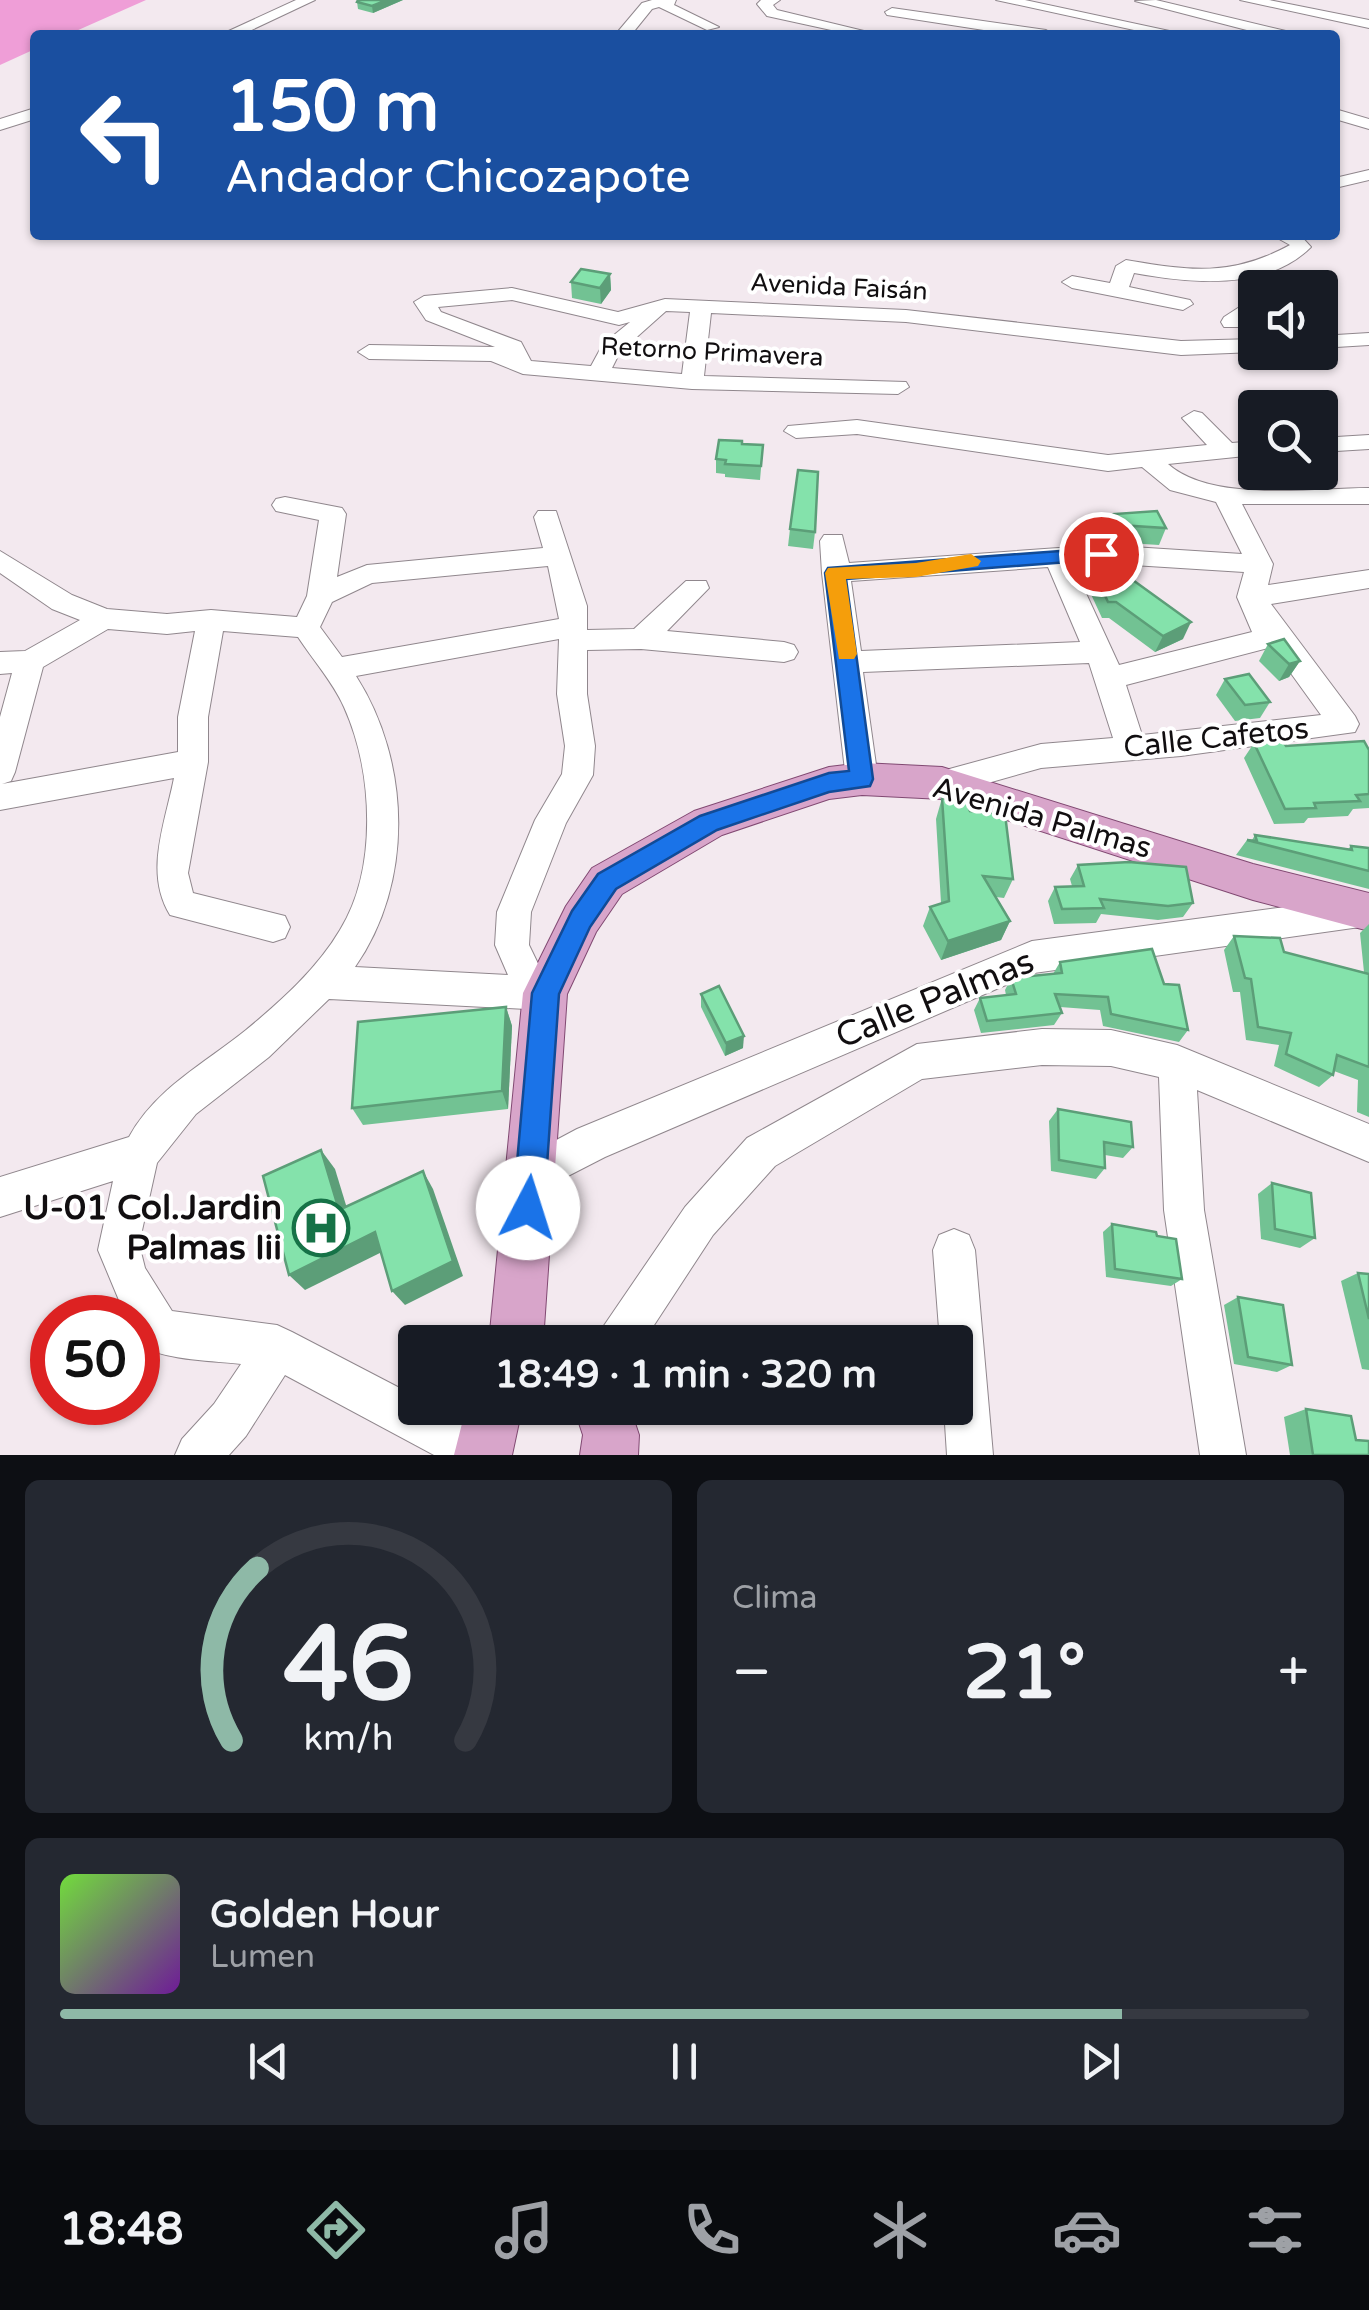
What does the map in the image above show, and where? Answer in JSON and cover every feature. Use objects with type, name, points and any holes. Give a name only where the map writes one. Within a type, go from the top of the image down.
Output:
[{"type":"main road","name":"Avenida Palmas","points":[[518,1325],[531,1174],[539,992],[607,881],[708,823],[829,783],[862,779],[942,784],[1253,882],[1367,912]]},
{"type":"main road","points":[[481,1455],[489,1425]]},
{"type":"main road","points":[[608,1425],[609,1455]]},
{"type":"street","points":[[239,30],[308,0]]},
{"type":"street","points":[[668,0],[666,6],[712,27]]},
{"type":"street","points":[[626,30],[647,6],[668,0]]},
{"type":"street","points":[[865,30],[908,0]]},
{"type":"street","points":[[1003,0],[1156,30]]},
{"type":"street","points":[[1142,0],[1265,30]]},
{"type":"street","points":[[1184,30],[1220,0]]},
{"type":"street","points":[[1247,0],[1364,24]]},
{"type":"street","points":[[768,4],[847,30]]},
{"type":"street","points":[[1040,6],[1043,30]]},
{"type":"street","points":[[892,12],[1011,30]]},
{"type":"street","points":[[1099,30],[1102,18]]},
{"type":"street","points":[[1340,36],[1364,24]]},
{"type":"street","points":[[0,124],[30,115]]},
{"type":"street","points":[[1340,115],[1369,124]]},
{"type":"street","points":[[1340,172],[1367,175]]},
{"type":"street","points":[[1340,181],[1367,175]]},
{"type":"street","points":[[1272,270],[1301,246],[1295,240]]},
{"type":"street","points":[[1118,290],[1126,266],[1191,277],[1238,277]]},
{"type":"street","points":[[1072,282],[1183,304]]},
{"type":"street","name":"Avenida Faisán","points":[[523,367],[513,347],[432,316],[424,302],[512,294],[620,319],[665,305],[906,316],[1181,348],[1238,346]]},
{"type":"street","points":[[598,374],[610,350],[665,305]]},
{"type":"street","points":[[692,382],[702,308]]},
{"type":"street","points":[[1232,322],[1238,317]]},
{"type":"street","points":[[1338,341],[1369,339]]},
{"type":"street","name":"Retorno Primavera","points":[[369,352],[495,354],[523,367],[692,382],[898,387]]},
{"type":"street","points":[[1194,418],[1224,449]]},
{"type":"street","points":[[796,431],[857,428],[1108,463],[1238,449]]},
{"type":"street","points":[[1338,444],[1369,442]]},
{"type":"street","points":[[1147,458],[1172,481],[1189,489],[1224,494],[1369,496]]},
{"type":"street","points":[[848,662],[1103,665],[1269,638],[1251,597],[1260,564],[1224,494]]},
{"type":"street","points":[[285,504],[334,514],[314,612],[363,717],[376,762],[384,816],[375,880],[355,938],[322,982],[271,1032],[196,1089],[141,1154],[118,1246],[130,1286],[160,1332],[277,1348],[481,1455]]},
{"type":"street","points":[[539,992],[512,945],[514,912],[551,820],[577,775],[580,746],[572,694],[574,606],[548,518]]},
{"type":"street","points":[[833,542],[862,779]]},
{"type":"street","points":[[835,573],[1101,554],[1260,564]]},
{"type":"street","points":[[0,560],[62,602],[104,619],[167,624],[314,612],[366,574],[557,556]]},
{"type":"street","points":[[1057,558],[1103,665],[1130,749]]},
{"type":"street","points":[[1251,597],[1369,579]]},
{"type":"street","points":[[641,638],[696,588]]},
{"type":"street","name":"Calle Cafetos","points":[[942,784],[1041,756],[1344,724],[1251,597]]},
{"type":"street","points":[[0,772],[15,662],[104,619]]},
{"type":"street","points":[[210,620],[193,717],[193,762],[171,873],[174,892],[182,905],[274,927]]},
{"type":"street","points":[[338,668],[575,633],[784,652]]},
{"type":"street","points":[[0,797],[193,762]]},
{"type":"street","name":"Calle Palmas","points":[[531,1174],[591,1143],[1032,956],[1367,912]]},
{"type":"street","points":[[322,982],[539,992]]},
{"type":"street","points":[[629,1325],[699,1221],[760,1152],[916,1062],[1042,1047],[1112,1048],[1178,1063],[1369,1143]]},
{"type":"street","points":[[1178,1063],[1184,1210],[1223,1455]]},
{"type":"street","points":[[0,1197],[141,1154]]},
{"type":"street","points":[[954,1250],[970,1455]]},
{"type":"street","points":[[198,1455],[230,1420],[277,1348]]},
{"type":"shaded area","points":[[0,0],[146,0],[78,30],[30,30],[30,51],[0,65]]},
{"type":"building","points":[[358,0],[387,0],[372,6]]},
{"type":"building","points":[[581,269],[610,274],[600,288],[571,282]]},
{"type":"building","points":[[719,440],[763,445],[761,466],[725,464],[726,460],[716,459]]},
{"type":"building","points":[[798,470],[818,472],[815,532],[790,529]]},
{"type":"building","points":[[1157,511],[1166,528],[1119,525],[1114,514]]},
{"type":"building","points":[[1112,565],[1191,622],[1163,636],[1116,602],[1108,602],[1095,574],[1107,573]]},
{"type":"building","points":[[1284,639],[1300,661],[1289,664],[1268,644]]},
{"type":"building","points":[[1249,674],[1270,702],[1245,705],[1225,679]]},
{"type":"building","points":[[1283,741],[1286,746],[1364,741],[1369,750],[1369,794],[1356,795],[1360,801],[1285,809],[1254,743]]},
{"type":"building","points":[[942,798],[966,800],[970,811],[1005,814],[1013,879],[983,876],[1010,921],[948,941],[930,907],[949,901]]},
{"type":"building","points":[[1255,835],[1352,850],[1351,846],[1369,848],[1369,871],[1247,840],[1257,841]]},
{"type":"building","points":[[1129,862],[1186,867],[1193,903],[1168,906],[1100,899],[1104,908],[1062,909],[1055,887],[1084,886],[1078,865]]},
{"type":"building","points":[[1234,936],[1280,938],[1284,952],[1369,974],[1369,1067],[1337,1055],[1333,1075],[1286,1054],[1291,1033],[1258,1027],[1251,979],[1245,978]]},
{"type":"building","points":[[1152,949],[1164,984],[1179,985],[1188,1030],[1111,1014],[1108,997],[1055,994],[1062,1013],[987,1021],[980,998],[1016,994],[1011,978],[1062,973],[1060,962]]},
{"type":"building","points":[[719,986],[744,1036],[726,1043],[701,994]]},
{"type":"building","points":[[506,1007],[502,1091],[352,1108],[358,1022]]},
{"type":"building","points":[[1058,1109],[1131,1122],[1133,1147],[1104,1142],[1105,1168],[1059,1160]]},
{"type":"building","points":[[321,1150],[339,1210],[423,1171],[453,1261],[392,1291],[375,1232],[289,1275],[263,1176]]},
{"type":"building","points":[[1272,1183],[1311,1193],[1315,1238],[1275,1229]]},
{"type":"building","points":[[1112,1224],[1176,1239],[1182,1279],[1115,1269]]},
{"type":"building","points":[[1358,1273],[1369,1274],[1369,1319]]},
{"type":"building","points":[[1238,1297],[1283,1305],[1292,1365],[1248,1357]]},
{"type":"building","points":[[1306,1409],[1351,1416],[1356,1440],[1369,1441],[1369,1455],[1313,1455]]},
{"type":"slow traffic","points":[[847,654],[835,573],[916,570],[971,561]]},
{"type":"place","name":"U-01 Col.Jardin Palmas Iii","points":[[321,1228]]},
{"type":"route","points":[[528,1208],[545,993],[581,919],[607,881],[708,823],[829,783],[862,779],[835,573],[1101,554]]}]
